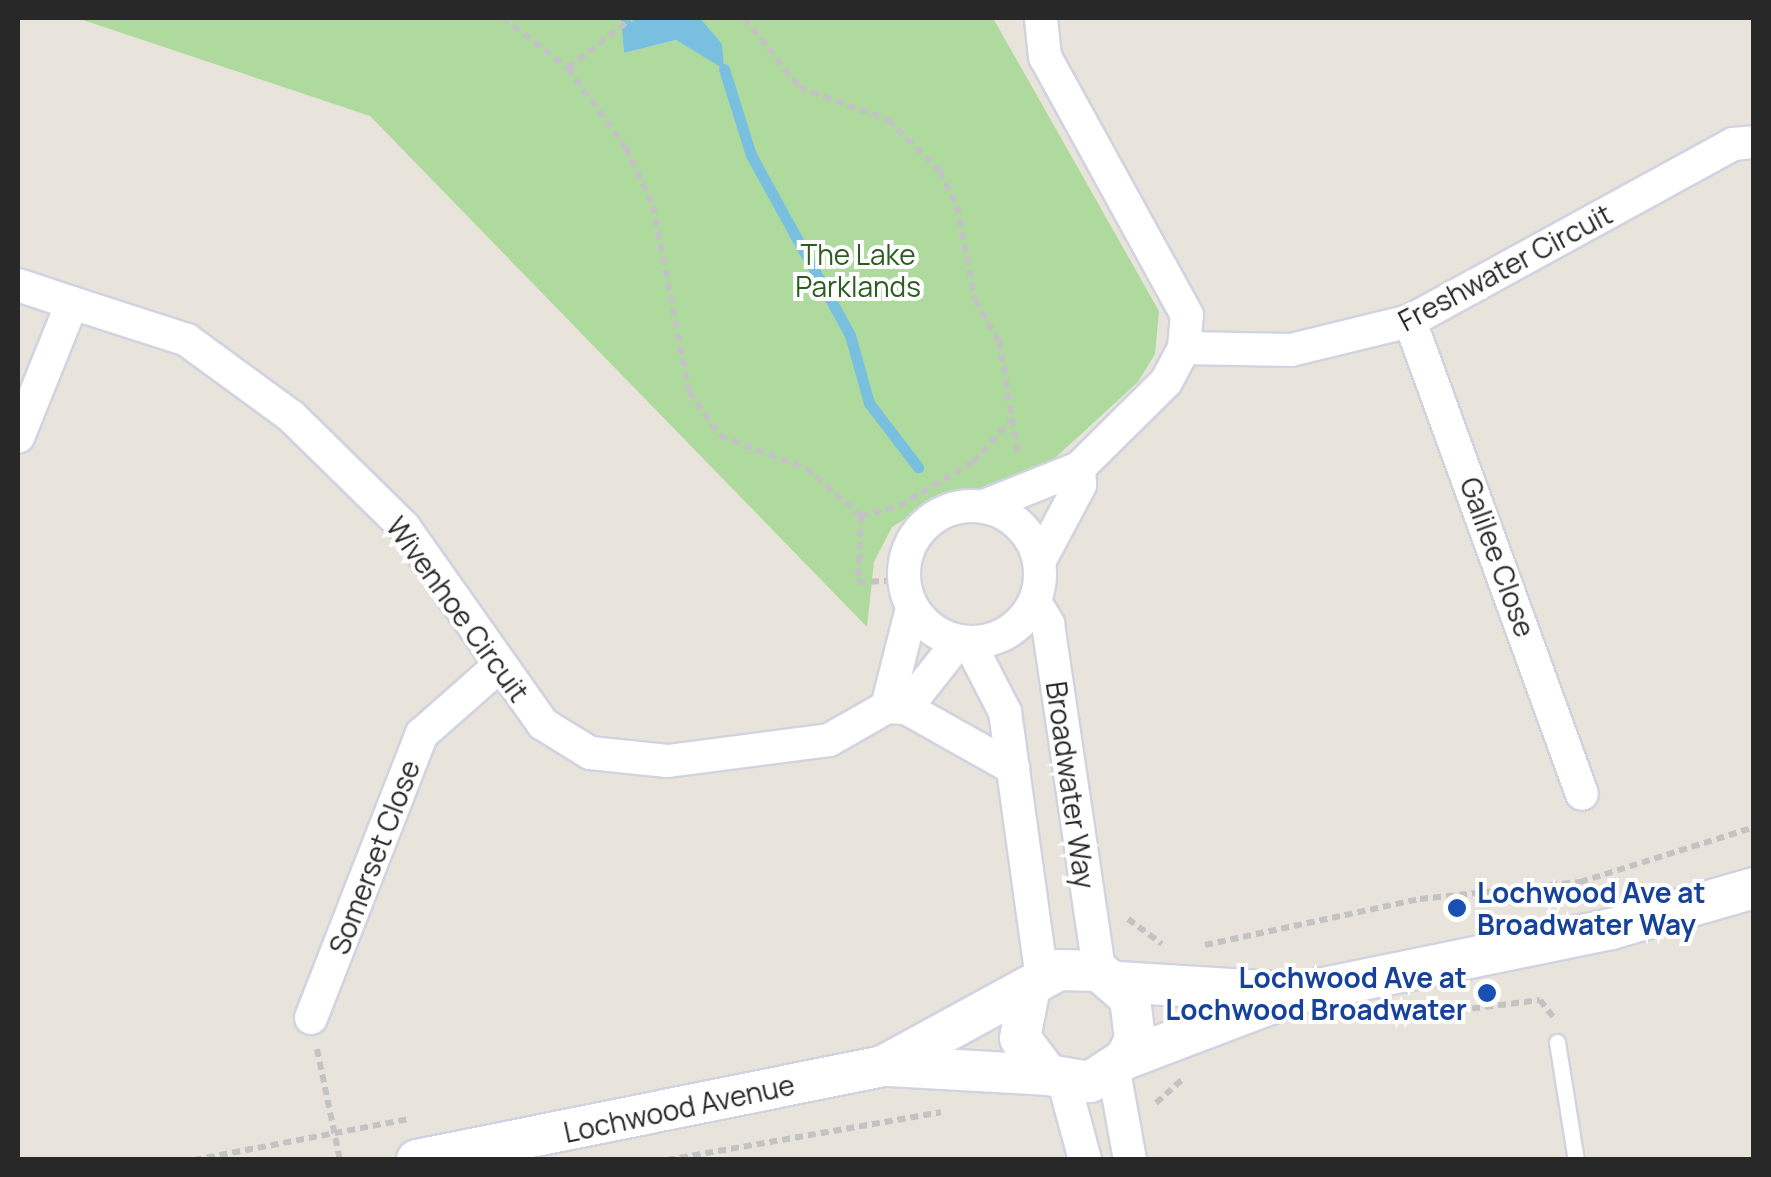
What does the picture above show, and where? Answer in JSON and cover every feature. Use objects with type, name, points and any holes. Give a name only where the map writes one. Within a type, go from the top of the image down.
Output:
[{"type":"street","points":[[1040,560],[1080,484],[1079,468],[1166,382],[1184,348],[1187,314],[1045,56],[1041,18]]},
{"type":"street","name":"Freshwater Circuit","points":[[1184,348],[1291,350],[1410,321],[1734,144],[1754,142]]},
{"type":"street","name":"Wivenhoe Circuit","points":[[18,285],[187,340],[291,416],[404,527],[498,667],[543,724],[624,761],[791,749],[897,708],[964,642]]},
{"type":"street","points":[[18,437],[72,303]]},
{"type":"street","name":"Galilee Close","points":[[1410,321],[1582,794]]},
{"type":"street","points":[[897,708],[902,571],[915,534],[945,510],[984,506],[1044,486],[1065,466],[1079,468]]},
{"type":"street","points":[[984,506],[1020,524],[1040,560]]},
{"type":"street","name":"Broadwater Way","points":[[1040,560],[1035,602],[1048,624],[1089,913],[1108,976]]},
{"type":"street","points":[[964,642],[1008,632],[1035,602]]},
{"type":"street","name":"Broadwater Way","points":[[901,604],[964,642],[1004,712],[1036,985]]},
{"type":"street","name":"Somerset Close","points":[[311,1018],[422,734],[498,667]]},
{"type":"street","name":"Broadwater Way","points":[[897,708],[1012,768]]},
{"type":"street","name":"Lochwood Avenue","points":[[416,1160],[883,1066],[1056,1079],[1120,1065],[1299,992],[1611,928],[1754,888]]},
{"type":"street","points":[[1108,976],[1136,1018],[1120,1065],[1130,1160]]},
{"type":"street","name":"Lochwood Avenue","points":[[883,1066],[1036,985],[1108,976],[1299,992]]},
{"type":"street","points":[[1036,985],[1020,1038],[1056,1079],[1085,1160]]},
{"type":"lane","points":[[1557,1042],[1576,1160]]},
{"type":"path","points":[[504,18],[568,68],[626,148],[652,206],[689,392],[720,436],[806,468],[861,516]]},
{"type":"path","points":[[568,68],[632,18]]},
{"type":"path","points":[[744,18],[799,87],[888,120],[940,170],[957,206],[975,300],[999,341],[1013,446],[1044,486]]},
{"type":"path","points":[[861,516],[899,506],[973,462],[1010,421]]},
{"type":"path","points":[[861,516],[858,582],[888,580],[901,604]]},
{"type":"path","points":[[1194,948],[1420,898],[1580,882],[1754,827]]},
{"type":"path","points":[[1089,913],[1119,912],[1173,952]]},
{"type":"path","points":[[1362,1024],[1540,1000],[1553,1014],[1557,1042]]},
{"type":"path","points":[[311,1018],[340,1160]]},
{"type":"path","points":[[1123,1120],[1172,1095],[1195,1066]]},
{"type":"path","points":[[666,1160],[956,1112]]},
{"type":"path","points":[[194,1160],[333,1130],[424,1116]]},
{"type":"green space","name":"The Lake Parklands","points":[[77,18],[621,18],[624,53],[676,40],[724,68],[721,44],[700,18],[993,18],[1159,311],[1155,354],[1138,382],[1043,469],[996,490],[943,496],[892,527],[874,562],[867,627],[370,116]]},
{"type":"water","points":[[621,18],[700,18],[722,44],[724,69],[676,40],[624,53]]},
{"type":"waterway","points":[[724,69],[751,155],[850,335],[869,403],[918,467]]},
{"type":"place","name":"Lochwood Ave at Broadwater Way","points":[[1457,908]]},
{"type":"place","name":"Lochwood Ave at Lochwood Broadwater","points":[[1487,993]]}]
